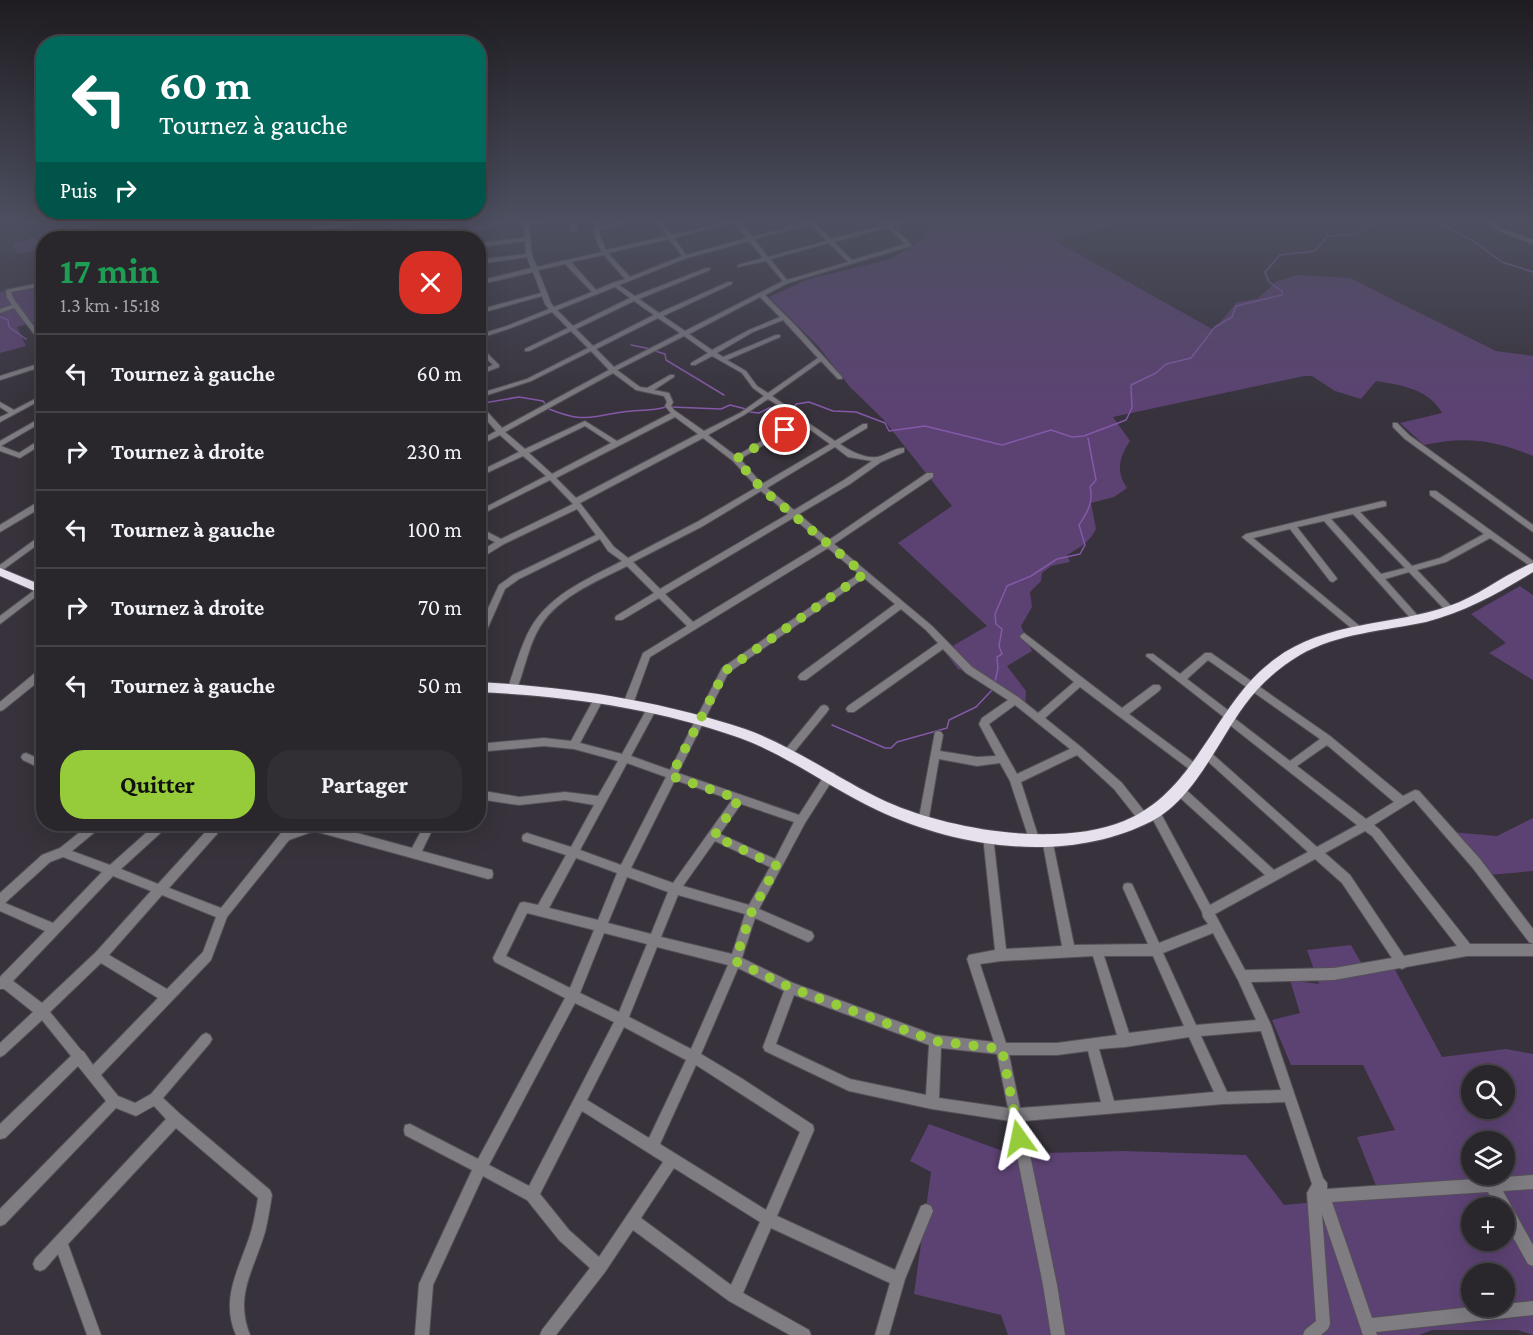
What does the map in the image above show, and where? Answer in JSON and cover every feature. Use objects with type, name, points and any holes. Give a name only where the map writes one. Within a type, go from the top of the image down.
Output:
[{"type":"highway","points":[[486,687],[599,698],[698,720],[746,735],[788,753],[880,804],[922,823],[988,836],[1041,839],[1096,834],[1125,828],[1149,816],[1180,791],[1253,686],[1278,663],[1301,648],[1327,638],[1416,620],[1450,610],[1487,595],[1532,568]]},
{"type":"highway","points":[[0,571],[36,587]]},
{"type":"street","points":[[540,284],[553,309],[570,329],[613,370],[638,389],[667,394],[670,402],[668,407],[675,414],[736,459],[761,488],[830,543],[929,628],[969,670],[1015,700],[1078,750],[1149,816],[1242,975],[1265,1025],[1368,1330],[1533,1308]]},
{"type":"street","points":[[588,284],[595,292]]},
{"type":"street","points":[[486,333],[613,284]]},
{"type":"street","points":[[614,284],[722,360],[744,372],[755,387],[783,406]]},
{"type":"street","points":[[527,350],[668,284]]},
{"type":"street","points":[[486,393],[529,380],[590,348],[727,284]]},
{"type":"street","points":[[486,440],[652,349],[782,284]]},
{"type":"street","points":[[36,286],[8,291],[15,306],[36,334]]},
{"type":"street","points":[[486,310],[543,294]]},
{"type":"street","points":[[761,295],[840,378]]},
{"type":"street","points":[[0,311],[15,306]]},
{"type":"street","points":[[693,364],[784,317]]},
{"type":"street","points":[[722,360],[778,336]]},
{"type":"street","points":[[486,354],[497,366],[486,370]]},
{"type":"street","points":[[486,552],[704,434],[768,395],[822,358]]},
{"type":"street","points":[[0,377],[36,366]]},
{"type":"street","points":[[647,391],[672,376]]},
{"type":"street","points":[[0,420],[35,401]]},
{"type":"street","points":[[0,404],[14,413]]},
{"type":"street","points":[[486,414],[501,432],[577,504],[600,536],[693,627]]},
{"type":"street","points":[[486,510],[675,414]]},
{"type":"street","points":[[736,459],[801,420],[851,455],[878,460]]},
{"type":"street","points":[[0,446],[36,423]]},
{"type":"street","points":[[486,471],[585,423],[617,444]]},
{"type":"street","points":[[1395,425],[1407,437],[1533,529]]},
{"type":"street","points":[[513,688],[537,620],[553,604],[572,591],[700,524],[866,426]]},
{"type":"street","points":[[0,446],[20,456],[36,445]]},
{"type":"street","points":[[619,618],[794,514],[878,460],[901,450]]},
{"type":"street","points":[[628,704],[646,655],[830,543],[930,475]]},
{"type":"street","points":[[1433,493],[1532,568]]},
{"type":"street","points":[[1359,630],[1246,537],[1383,504]]},
{"type":"street","points":[[0,529],[36,507]]},
{"type":"street","points":[[1356,512],[1450,610]]},
{"type":"street","points":[[1326,518],[1416,620]]},
{"type":"street","points":[[1292,526],[1333,579]]},
{"type":"street","points":[[486,534],[501,542]]},
{"type":"street","points":[[1379,578],[1443,560],[1490,534]]},
{"type":"street","points":[[486,617],[502,587],[516,577],[600,536]]},
{"type":"street","points":[[0,571],[36,542]]},
{"type":"street","points":[[422,1335],[426,1284],[481,1167],[572,997],[624,870],[698,720],[725,671],[864,574]]},
{"type":"street","points":[[0,621],[36,594]]},
{"type":"street","points":[[803,677],[901,604]]},
{"type":"street","points":[[1024,636],[1080,682],[1196,769]]},
{"type":"street","points":[[851,709],[943,644]]},
{"type":"street","points":[[1181,679],[1208,655],[1327,739],[1401,801]]},
{"type":"street","points":[[1150,656],[1376,833],[1467,950]]},
{"type":"street","points":[[0,707],[36,677]]},
{"type":"street","points":[[1038,719],[1080,682]]},
{"type":"street","points":[[1123,713],[1156,688]]},
{"type":"street","points":[[574,746],[599,698]]},
{"type":"street","points":[[1015,700],[984,722],[1015,780],[1041,839],[1069,951]]},
{"type":"street","points":[[541,911],[599,801],[652,708]]},
{"type":"street","points":[[788,753],[824,710]]},
{"type":"street","points":[[922,823],[938,735]]},
{"type":"street","points":[[1290,766],[1327,739]]},
{"type":"street","points":[[486,747],[544,742],[574,746],[623,758],[801,820]]},
{"type":"street","points":[[1015,780],[1078,750]]},
{"type":"street","points":[[935,754],[972,763],[987,763],[1003,758]]},
{"type":"street","points":[[1206,754],[1346,879],[1402,963]]},
{"type":"street","points":[[26,757],[36,761]]},
{"type":"street","points":[[652,1146],[694,1057],[735,961],[752,911],[801,820],[830,776]]},
{"type":"street","points":[[1180,791],[1274,877]]},
{"type":"street","points":[[1207,913],[1318,853],[1415,794],[1476,862],[1533,938]]},
{"type":"street","points":[[486,795],[519,801],[565,796],[599,801]]},
{"type":"street","points":[[532,1196],[622,1018],[675,889],[739,799]]},
{"type":"street","points":[[0,900],[46,858],[63,852],[89,831]]},
{"type":"street","points":[[155,831],[110,872],[2,984],[43,1012],[94,1073],[114,1101],[136,1110],[155,1098],[206,1039]]},
{"type":"street","points":[[0,1051],[100,956],[213,831]]},
{"type":"street","points":[[94,1073],[207,957],[223,914],[285,836],[300,831]]},
{"type":"street","points":[[332,831],[488,874]]},
{"type":"street","points":[[350,836],[352,831]]},
{"type":"street","points":[[415,853],[426,831]]},
{"type":"street","points":[[714,836],[777,866]]},
{"type":"street","points":[[988,836],[1000,955]]},
{"type":"street","points":[[526,838],[675,889],[752,911],[808,936]]},
{"type":"street","points":[[63,852],[223,914]]},
{"type":"street","points":[[1128,888],[1223,1098]]},
{"type":"street","points":[[0,906],[54,929]]},
{"type":"street","points":[[734,1296],[770,1220],[808,1130],[694,1057],[622,1018],[572,997],[499,958],[524,907],[735,961],[791,988],[934,1041],[1002,1049],[1058,1049],[1191,1031],[1265,1025]]},
{"type":"street","points":[[1058,1335],[1002,1049],[973,959],[1069,951],[1156,951],[1215,927]]},
{"type":"street","points":[[1242,975],[1334,975],[1467,950],[1533,950]]},
{"type":"street","points":[[1097,952],[1125,1041]]},
{"type":"street","points":[[100,956],[168,997]]},
{"type":"street","points":[[791,988],[769,1047],[849,1084],[932,1103],[1014,1115],[1223,1098],[1289,1096]]},
{"type":"street","points":[[932,1103],[934,1041]]},
{"type":"street","points":[[1092,1045],[1109,1107]]},
{"type":"street","points":[[0,1133],[80,1056]]},
{"type":"street","points":[[155,1098],[175,1119],[265,1195],[258,1232],[236,1300],[236,1324],[243,1335]]},
{"type":"street","points":[[0,1218],[114,1101]]},
{"type":"street","points":[[579,1102],[770,1220],[898,1280]]},
{"type":"street","points":[[40,1264],[175,1119]]},
{"type":"street","points":[[410,1130],[532,1196],[564,1236],[600,1267]]},
{"type":"street","points":[[547,1335],[633,1221],[672,1160]]},
{"type":"street","points":[[1515,1183],[1533,1182]]},
{"type":"street","points":[[1310,1335],[1323,1324],[1314,1193],[1322,1190],[1492,1185],[1533,1259]]},
{"type":"street","points":[[882,1335],[898,1280],[926,1211]]},
{"type":"street","points":[[633,1221],[734,1296],[804,1335]]},
{"type":"street","points":[[61,1242],[94,1335]]},
{"type":"shaded area","points":[[36,284],[36,322],[17,327],[26,346],[0,353],[0,292]]},
{"type":"shaded area","points":[[797,284],[1132,284],[1214,330],[1237,302],[1257,299],[1273,284],[1363,284],[1496,351],[1533,356],[1533,456],[1505,446],[1479,441],[1466,440],[1424,445],[1400,423],[1442,413],[1436,405],[1430,398],[1414,389],[1376,381],[1361,399],[1335,391],[1312,376],[1304,376],[1113,417],[1130,441],[1120,464],[1121,476],[1127,488],[1114,497],[1091,503],[1096,529],[1094,534],[1067,555],[1070,562],[1051,566],[1042,573],[1041,581],[1030,592],[1032,607],[1021,626],[1032,651],[1007,666],[1026,691],[1025,711],[972,674],[958,669],[944,651],[987,626],[898,543],[952,506],[883,419],[850,387],[818,346],[769,297]]},
{"type":"shaded area","points":[[1520,586],[1533,595],[1533,680],[1489,653],[1506,643],[1471,614]]},
{"type":"shaded area","points":[[1533,818],[1533,871],[1489,875],[1451,832],[1497,836]]},
{"type":"shaded area","points":[[1351,945],[1366,971],[1393,966],[1442,1057],[1506,1049],[1533,1054],[1533,1335],[1518,1330],[1432,1330],[1419,1335],[1008,1335],[1001,1315],[914,1294],[931,1172],[910,1161],[929,1124],[1011,1154],[1124,1151],[1246,1155],[1284,1205],[1380,1196],[1357,1137],[1395,1130],[1363,1065],[1291,1065],[1272,1020],[1300,1013],[1290,980],[1319,984],[1307,950]]},
{"type":"waterway","points":[[750,412],[759,413],[769,408],[794,409],[796,404],[809,402],[833,411],[856,412],[885,423],[889,431],[925,426],[1002,445],[1051,430],[1072,437],[1084,436],[1126,420],[1132,408],[1131,385],[1156,373],[1166,364],[1191,358],[1215,327],[1232,317],[1236,306],[1282,295],[1282,291],[1272,284]]},
{"type":"waterway","points":[[0,317],[8,320],[9,327],[26,339]]},
{"type":"waterway","points":[[631,345],[651,349]]},
{"type":"waterway","points":[[655,351],[665,354],[666,360],[724,395]]},
{"type":"waterway","points":[[486,403],[519,397],[543,401],[546,405]]},
{"type":"waterway","points":[[671,407],[721,409],[730,405],[746,409]]},
{"type":"waterway","points":[[549,409],[570,416],[586,418],[666,407]]},
{"type":"waterway","points":[[995,682],[998,668],[997,657],[1002,654],[999,646],[1002,629],[996,624],[995,614],[1007,586],[1031,576],[1057,559],[1080,554],[1085,545],[1079,525],[1090,502],[1090,487],[1096,480],[1088,438]]},
{"type":"waterway","points":[[832,725],[885,748],[891,748],[897,742],[947,728],[949,720],[976,707],[993,689]]},
{"type":"route","points":[[785,430],[736,459],[761,488],[830,543],[864,574],[725,671],[671,776],[739,799],[714,836],[777,866],[752,911],[735,961],[791,988],[934,1041],[1002,1049],[1019,1138]]}]
